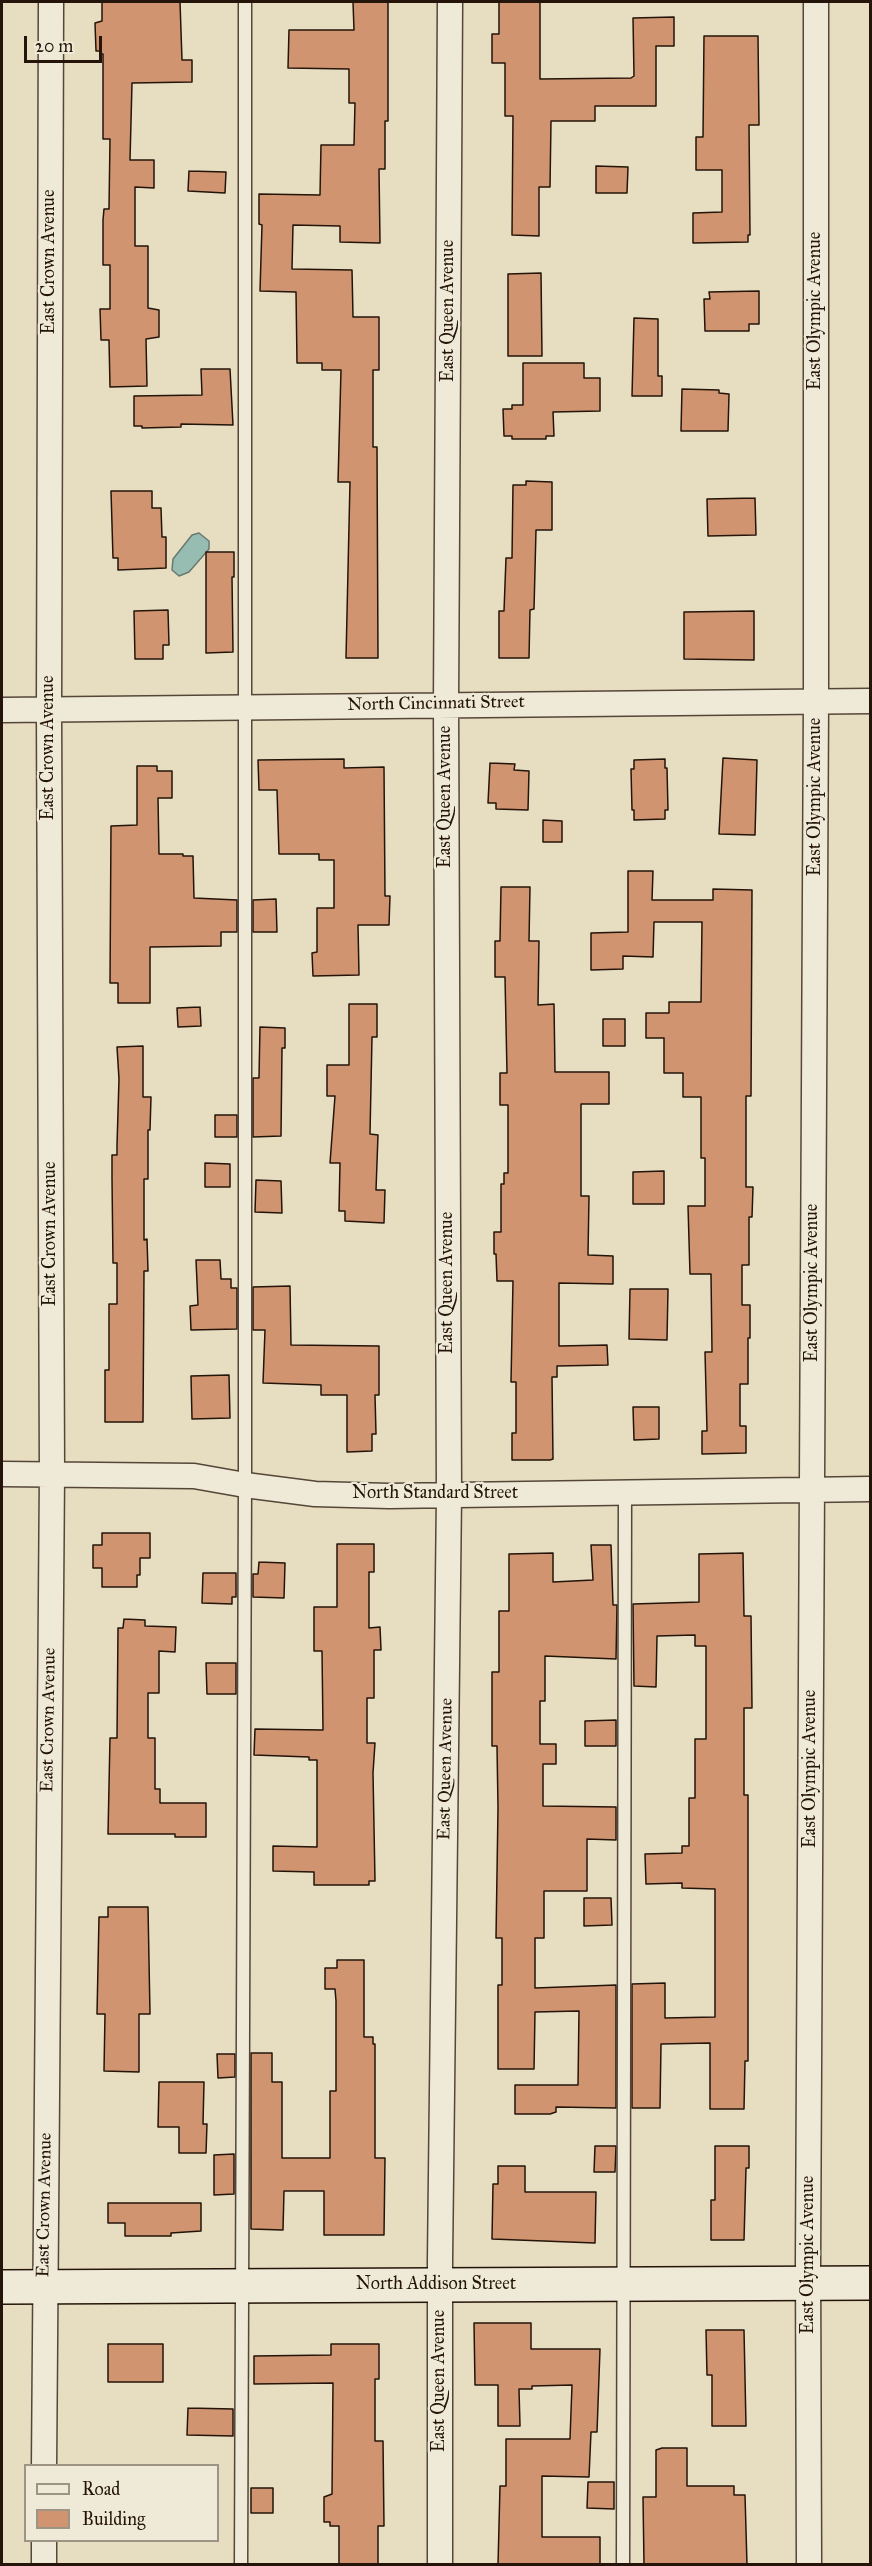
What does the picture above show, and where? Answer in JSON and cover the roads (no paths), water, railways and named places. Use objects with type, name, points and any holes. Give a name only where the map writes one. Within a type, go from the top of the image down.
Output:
[{"type":"street","name":"East Crown Avenue","points":[[44,2464],[52,1473],[49,709],[51,2]]},
{"type":"street","name":"East Queen Avenue","points":[[440,2565],[440,2285],[449,1495],[446,704],[450,2]]},
{"type":"street","name":"East Olympic Avenue","points":[[809,2565],[808,2283],[816,701],[816,2]]},
{"type":"street","name":"North Cincinnati Street","points":[[2,710],[870,701]]},
{"type":"street","name":"North Standard Street","points":[[2,1474],[194,1476],[315,1494],[449,1495],[870,1489]]},
{"type":"street","name":"North Addison Street","points":[[2,2287],[870,2283]]},
{"type":"street","points":[[44,2542],[44,2565]]},
{"type":"lane","points":[[241,2565],[245,1485],[245,2]]},
{"type":"lane","points":[[623,2565],[625,1493]]},
{"type":"water","points":[[199,533],[209,541],[209,549],[189,572],[179,576],[172,570],[173,559],[192,535]]}]
